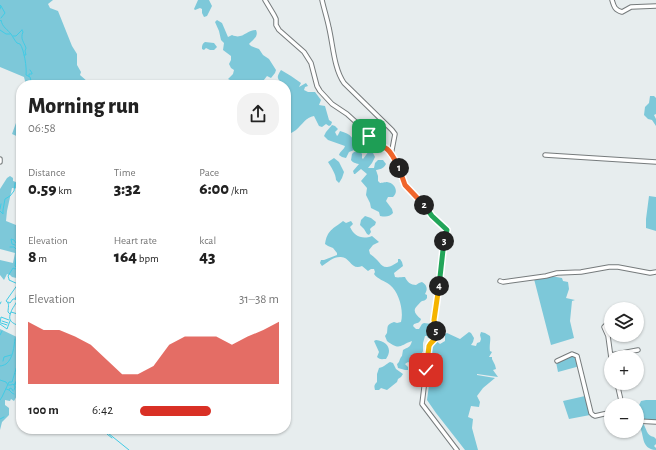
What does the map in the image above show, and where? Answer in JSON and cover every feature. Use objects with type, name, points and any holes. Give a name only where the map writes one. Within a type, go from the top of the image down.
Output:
[{"type":"street","points":[[265,0],[276,18],[278,30],[304,52],[311,63],[317,86],[320,91],[332,104],[362,126],[375,144],[386,148],[399,167],[405,185],[426,207],[432,216],[447,230],[434,320],[437,333],[434,342],[429,346],[422,404],[457,450]]},
{"type":"street","points":[[322,0],[341,78],[344,83],[395,134],[391,154]]},
{"type":"street","points":[[612,0],[614,7],[622,12],[631,7],[656,6]]},
{"type":"street","points":[[545,155],[656,162]]},
{"type":"street","points":[[500,281],[503,282],[546,276],[557,273],[581,272],[609,267],[656,272]]},
{"type":"street","points":[[557,361],[572,354],[577,356],[591,413],[595,416],[604,414]]},
{"type":"street","points":[[644,421],[656,422]]},
{"type":"shaded area","points":[[0,0],[53,0],[48,4],[50,8],[58,11],[72,46],[77,54],[77,65],[81,72],[80,75],[86,80],[25,80],[24,77],[0,67]]},
{"type":"shaded area","points":[[198,0],[209,0],[212,6],[207,16],[204,17],[202,9],[194,9]]},
{"type":"shaded area","points":[[217,20],[222,23],[228,37],[232,35],[242,36],[250,31],[256,30],[256,36],[249,44],[259,49],[263,55],[269,59],[276,70],[271,78],[267,76],[264,80],[228,79],[233,74],[234,70],[229,64],[231,56],[223,50],[224,43],[221,40],[215,22]]},
{"type":"shaded area","points":[[205,42],[214,43],[217,47],[214,50],[206,48],[204,50],[202,49],[202,46]]},
{"type":"shaded area","points":[[281,70],[301,83],[299,87],[306,83],[308,86],[305,87],[304,90],[308,92],[315,92],[321,100],[319,105],[325,106],[329,120],[332,122],[331,125],[329,126],[326,124],[322,127],[319,126],[314,116],[306,120],[291,133],[291,80],[279,80],[278,75]]},
{"type":"shaded area","points":[[650,96],[654,96],[656,98],[656,114],[654,115],[656,119],[656,126],[652,120],[648,119],[644,115],[645,107],[649,103]]},
{"type":"shaded area","points":[[16,123],[16,136],[12,134]]},
{"type":"shaded area","points":[[332,125],[338,129],[335,132],[337,136],[340,131],[344,132],[352,137],[355,142],[357,149],[349,152],[346,158],[339,155],[345,146],[328,140],[324,136]]},
{"type":"shaded area","points":[[360,151],[363,159],[369,151],[373,153],[375,157],[368,168],[374,168],[375,163],[378,160],[383,160],[386,164],[384,167],[376,170],[378,181],[380,183],[390,183],[396,190],[395,195],[393,197],[388,197],[386,201],[393,213],[389,216],[380,216],[379,212],[371,208],[366,195],[367,188],[361,181],[367,174],[361,169],[354,174],[353,171],[359,164],[351,160],[352,154]]},
{"type":"shaded area","points":[[334,158],[339,162],[344,172],[339,183],[336,180],[328,162]]},
{"type":"shaded area","points":[[10,176],[13,178],[13,181],[16,182],[16,188],[12,188],[6,221],[16,225],[16,278],[7,274],[4,280],[0,275],[0,260],[13,263],[15,253],[0,249],[0,189]]},
{"type":"shaded area","points":[[649,196],[656,197],[656,231],[646,228]]},
{"type":"shaded area","points":[[365,216],[376,222],[370,229],[371,232],[369,235],[360,225],[361,220]]},
{"type":"shaded area","points":[[343,221],[346,223],[351,221],[353,224],[350,227],[356,235],[365,238],[372,236],[379,242],[373,245],[369,250],[370,254],[382,266],[388,267],[398,262],[398,259],[400,259],[403,266],[394,273],[395,277],[405,277],[411,284],[416,285],[422,282],[426,286],[427,289],[425,294],[427,295],[427,298],[421,302],[415,310],[416,314],[421,319],[413,326],[416,329],[419,329],[424,323],[432,324],[430,338],[425,336],[423,351],[419,361],[412,364],[408,362],[405,364],[408,367],[408,370],[398,368],[397,364],[402,356],[403,350],[410,346],[412,341],[400,346],[395,346],[387,341],[385,336],[389,325],[394,322],[401,322],[402,318],[400,302],[393,288],[375,276],[374,269],[368,271],[362,266],[355,267],[343,257],[335,258],[322,266],[320,263],[321,260],[337,255],[333,248],[325,244],[329,233]]},
{"type":"shaded area","points":[[545,275],[562,278],[563,281],[568,282],[569,289],[566,298],[575,300],[572,301],[570,321],[574,338],[551,345],[534,279]]},
{"type":"shaded area","points":[[0,329],[16,337],[16,397],[14,401],[11,399],[10,401],[5,400],[5,405],[9,408],[9,415],[2,422],[0,430]]},
{"type":"shaded area","points":[[469,332],[474,338],[471,345],[476,346],[477,343],[480,342],[481,332],[490,336],[490,351],[492,352],[489,357],[492,357],[496,369],[493,370],[498,377],[477,374],[495,378],[483,388],[477,396],[480,402],[479,407],[471,406],[468,417],[473,419],[472,428],[478,450],[465,450],[427,400],[432,369],[432,367],[429,366],[429,363],[434,356],[432,353],[432,342],[435,340],[440,344],[445,341],[445,334],[447,333],[460,339]]},
{"type":"shaded area","points":[[376,340],[383,342],[388,346],[389,352],[386,359],[380,359],[377,357],[379,352],[374,341]]},
{"type":"shaded area","points":[[574,352],[578,356],[580,366],[558,372],[556,362]]},
{"type":"shaded area","points":[[390,362],[393,363],[396,369],[403,374],[397,382],[387,390],[381,388],[379,390],[375,390],[374,386],[377,382],[379,368]]},
{"type":"shaded area","points":[[585,396],[590,415],[569,419],[563,401]]},
{"type":"shaded area","points":[[644,400],[656,400],[656,423],[644,420]]},
{"type":"shaded area","points":[[644,424],[649,435],[656,439],[656,444],[654,446],[656,450],[647,447],[644,441]]},
{"type":"waterway","points":[[0,5],[0,9]]},
{"type":"waterway","points":[[1,6],[5,13],[1,18]]},
{"type":"waterway","points":[[0,21],[1,20],[16,42],[20,44],[25,59],[26,75],[30,77],[31,80]]},
{"type":"waterway","points":[[0,30],[6,34],[10,34]]},
{"type":"waterway","points":[[22,30],[22,39],[26,48],[26,55],[24,55]]},
{"type":"waterway","points":[[13,36],[16,36],[22,30]]},
{"type":"waterway","points":[[29,76],[29,74],[32,74],[30,70]]},
{"type":"waterway","points":[[0,211],[3,214],[5,199],[14,191],[15,183]]},
{"type":"waterway","points":[[0,209],[1,204]]},
{"type":"waterway","points":[[15,245],[12,244],[11,239],[16,243]]},
{"type":"waterway","points":[[10,247],[14,247],[16,249]]},
{"type":"waterway","points":[[16,260],[16,267]]},
{"type":"waterway","points":[[16,268],[13,268],[8,276],[9,280],[16,283]]},
{"type":"waterway","points":[[10,314],[8,312],[8,304],[6,301],[16,287]]},
{"type":"waterway","points":[[8,302],[10,303],[13,299],[15,299]]},
{"type":"waterway","points":[[11,312],[16,303]]},
{"type":"waterway","points":[[16,314],[11,312],[10,317],[10,320],[16,324]]},
{"type":"waterway","points":[[0,323],[1,317],[9,320]]},
{"type":"waterway","points":[[2,321],[8,323]]},
{"type":"waterway","points":[[0,324],[7,329],[10,321]]},
{"type":"waterway","points":[[1,323],[7,325]]},
{"type":"waterway","points":[[0,335],[2,331]]},
{"type":"waterway","points":[[0,366],[6,364],[10,359],[13,352],[15,339]]},
{"type":"waterway","points":[[3,361],[4,357],[11,355]]},
{"type":"waterway","points":[[0,400],[9,382],[12,382],[16,370]]},
{"type":"waterway","points":[[0,380],[6,382],[8,385]]},
{"type":"waterway","points":[[9,385],[14,385],[16,382]]},
{"type":"waterway","points":[[14,385],[14,390]]},
{"type":"waterway","points":[[6,389],[9,390],[10,388],[13,391]]},
{"type":"waterway","points":[[9,390],[14,394]]},
{"type":"waterway","points":[[0,419],[4,417]]},
{"type":"waterway","points":[[107,434],[112,438]]},
{"type":"waterway","points":[[109,434],[129,450]]},
{"type":"route","points":[[369,136],[375,144],[386,148],[390,152],[399,167],[405,185],[426,207],[438,223],[447,230],[434,312],[437,333],[434,342],[429,346],[426,370]]}]
